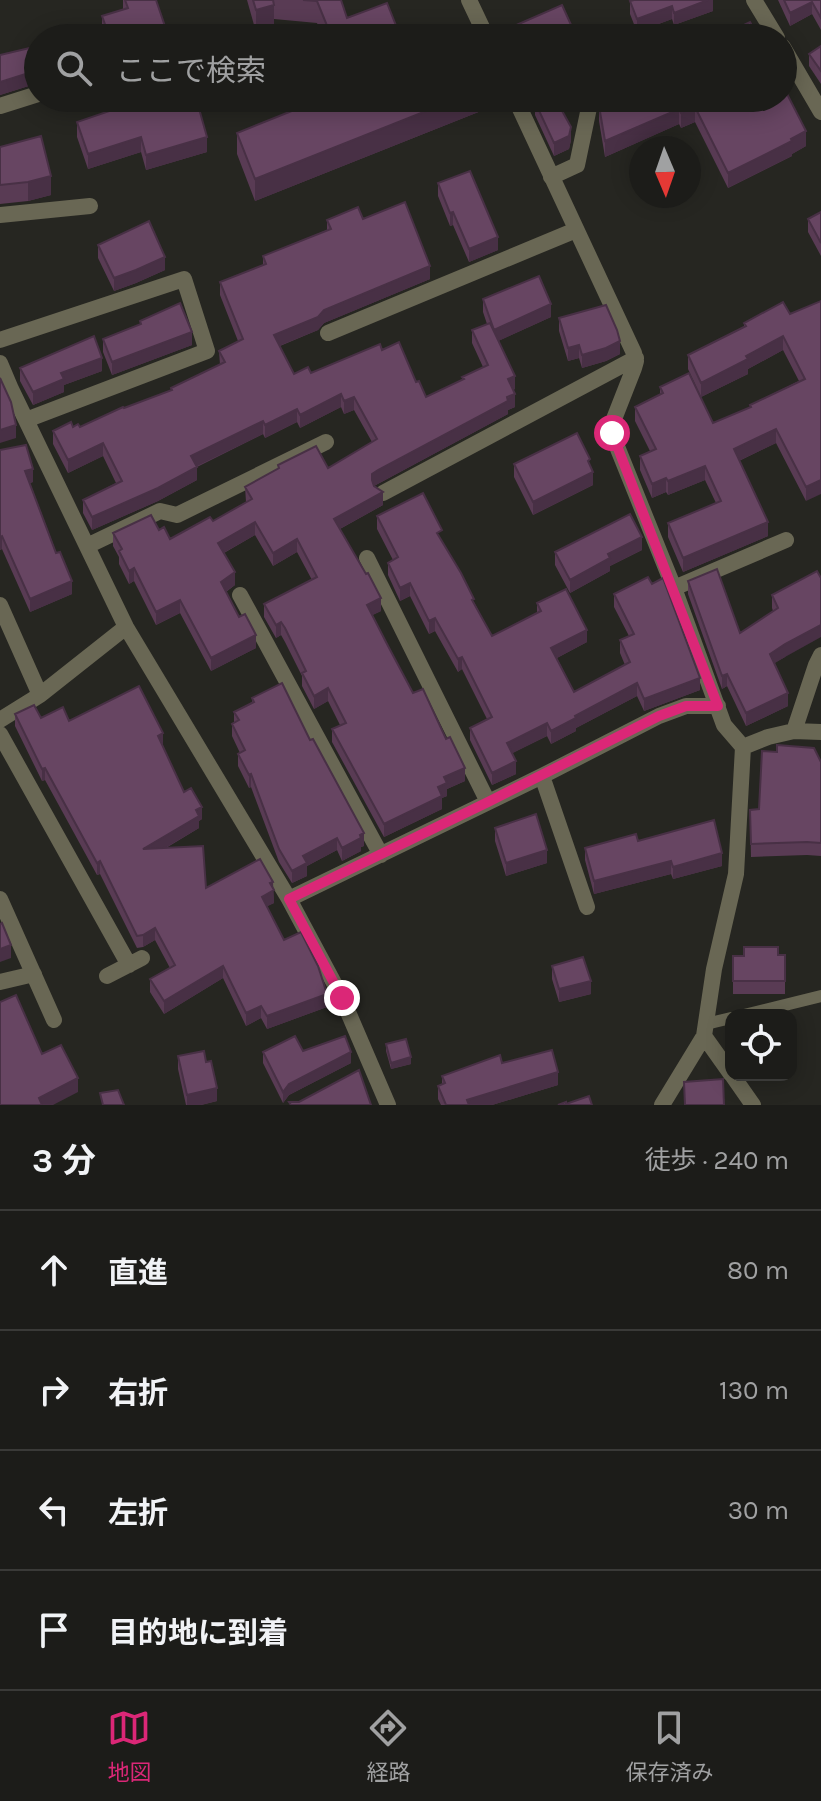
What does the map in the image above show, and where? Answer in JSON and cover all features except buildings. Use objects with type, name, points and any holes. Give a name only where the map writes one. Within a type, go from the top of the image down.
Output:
[{"type":"street","points":[[469,0],[480,24]]},
{"type":"street","points":[[754,0],[769,24]]},
{"type":"street","points":[[797,71],[821,112]]},
{"type":"street","points":[[0,106],[24,98]]},
{"type":"street","points":[[521,112],[636,358],[612,433],[724,725],[743,747],[736,874],[714,969],[705,1030],[666,1101]]},
{"type":"street","points":[[551,177],[577,165],[588,112]]},
{"type":"street","points":[[0,215],[90,206]]},
{"type":"street","points":[[328,333],[576,230]]},
{"type":"street","points":[[0,340],[184,279],[207,351],[26,420]]},
{"type":"street","points":[[383,493],[636,358]]},
{"type":"street","points":[[0,363],[26,420],[31,446],[87,546],[126,627],[289,899],[342,998],[363,1068],[388,1105]]},
{"type":"street","points":[[87,546],[160,511],[177,515],[326,442]]},
{"type":"street","points":[[674,588],[786,540]]},
{"type":"street","points":[[367,558],[488,802]]},
{"type":"street","points":[[240,595],[381,855]]},
{"type":"street","points":[[0,605],[40,695]]},
{"type":"street","points":[[0,720],[40,695],[126,627]]},
{"type":"street","points":[[794,731],[821,655]]},
{"type":"street","points":[[289,899],[659,716],[686,706],[718,706]]},
{"type":"street","points":[[743,747],[794,731],[821,732]]},
{"type":"street","points":[[0,734],[135,961],[107,976]]},
{"type":"street","points":[[542,776],[587,907]]},
{"type":"street","points":[[0,899],[54,1020]]},
{"type":"street","points":[[0,982],[34,974]]},
{"type":"street","points":[[705,1030],[725,1065]]},
{"type":"street","points":[[735,1081],[753,1105]]},
{"type":"lane","points":[[768,1009],[821,996]]},
{"type":"lane","points":[[705,1030],[725,1021]]},
{"type":"route","points":[[342,998],[289,899],[659,716],[686,706],[718,706],[612,433]]}]
